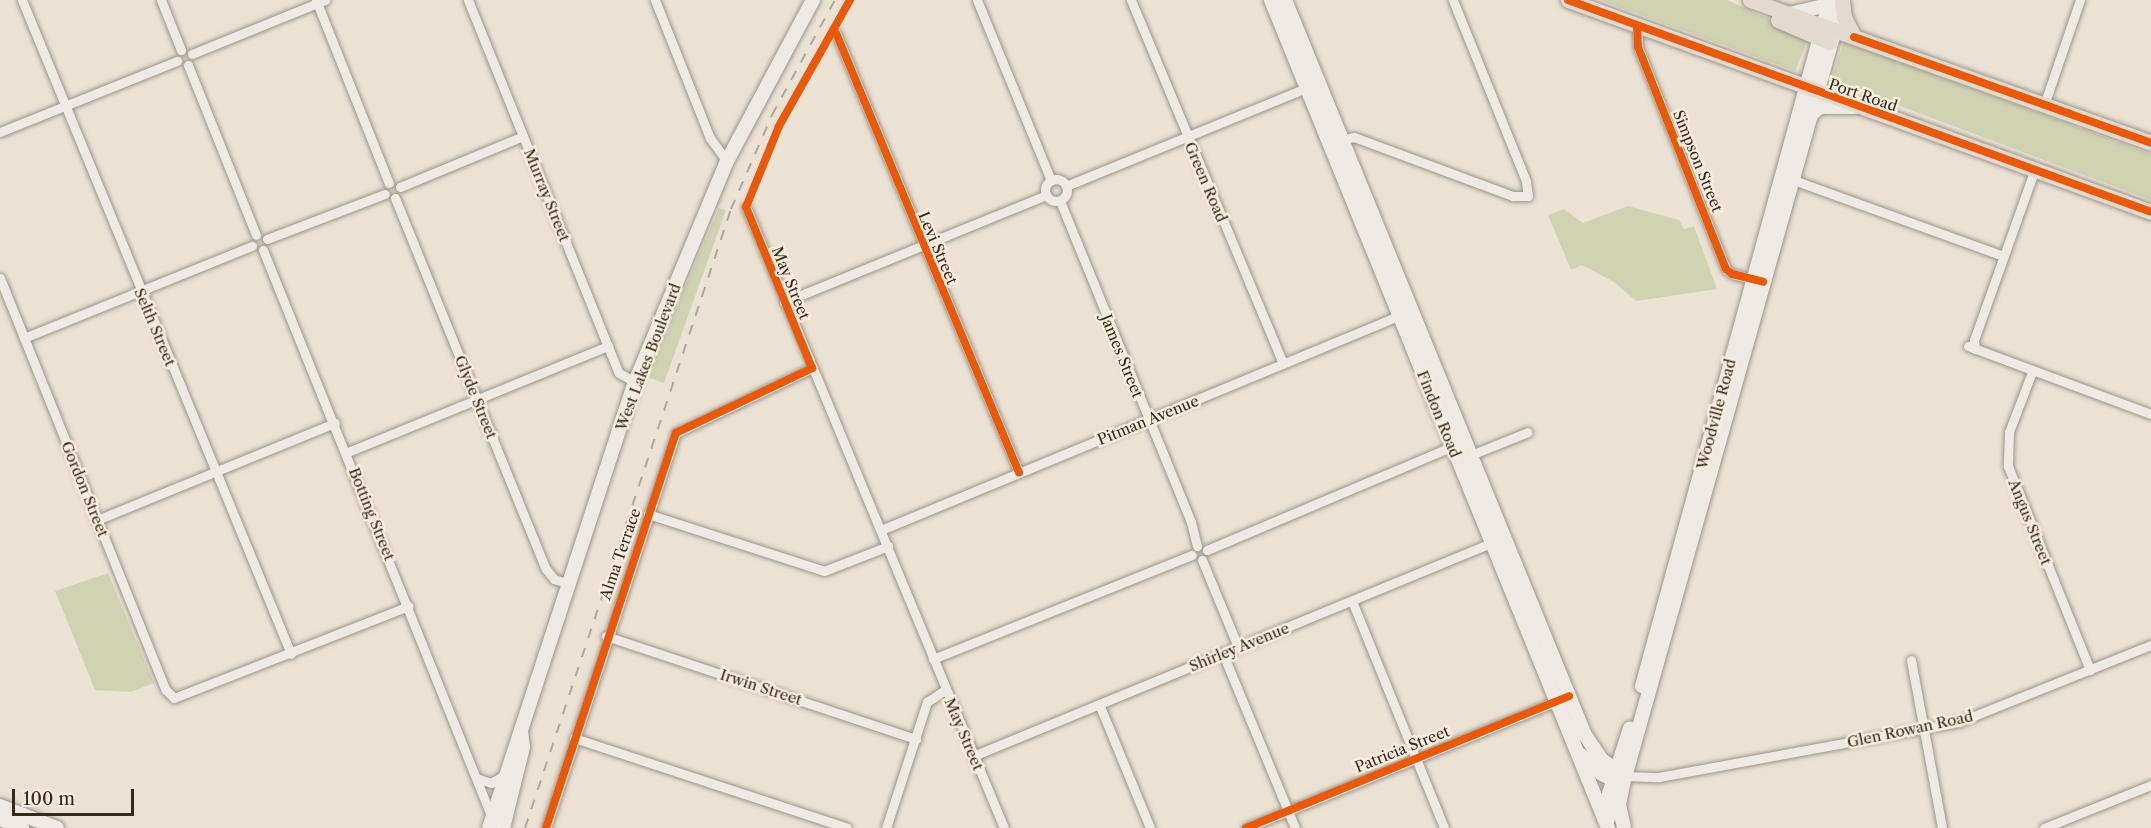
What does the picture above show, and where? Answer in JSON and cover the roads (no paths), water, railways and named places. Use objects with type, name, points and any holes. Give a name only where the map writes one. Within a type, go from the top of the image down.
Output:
[{"type":"highway","name":"Port Road","points":[[1568,0],[1809,90],[2151,212]]},
{"type":"highway","points":[[1744,0],[1769,17],[1826,34],[1854,38],[2151,143]]},
{"type":"highway","points":[[1750,0],[1789,14],[1826,34]]},
{"type":"highway","points":[[1836,2],[1854,38]]},
{"type":"main road","name":"West Lakes Boulevard","points":[[490,823],[635,382],[727,161],[813,0]]},
{"type":"main road","name":"Findon Road","points":[[1271,0],[1313,85],[1343,138],[1414,310],[1459,444],[1471,455],[1498,540]]},
{"type":"main road","name":"Findon Road","points":[[1285,0],[1313,85],[1329,144],[1399,316],[1459,444],[1564,698],[1593,749],[1619,778]]},
{"type":"main road","name":"Woodville Road","points":[[1608,828],[1608,797],[1619,778],[1809,90],[1836,2]]},
{"type":"main road","points":[[1789,14],[1836,2]]},
{"type":"main road","name":"Woodville Road","points":[[1785,177],[1807,120],[1809,90]]},
{"type":"main road","points":[[1807,120],[1820,107],[1860,108]]},
{"type":"main road","name":"Woodville Road","points":[[1619,778],[1622,752],[1757,280]]},
{"type":"main road","name":"Findon Road","points":[[1564,698],[1579,753],[1608,828]]},
{"type":"main road","name":"West Lakes Boulevard","points":[[502,828],[523,747],[521,731]]},
{"type":"main road","points":[[1593,749],[1611,754],[1622,752]]},
{"type":"main road","points":[[1579,753],[1619,778],[1618,806],[1624,828]]},
{"type":"main road","points":[[0,806],[57,828]]},
{"type":"main road","points":[[0,819],[22,828]]},
{"type":"street","name":"Selth Street","points":[[22,0],[291,654]]},
{"type":"street","points":[[161,0],[181,50],[177,61]]},
{"type":"street","name":"Murray Street","points":[[468,0],[619,373],[635,382]]},
{"type":"street","points":[[655,0],[711,138],[727,161]]},
{"type":"street","points":[[977,0],[1051,180]]},
{"type":"street","name":"Green Road","points":[[1131,0],[1282,364]]},
{"type":"street","points":[[1329,144],[1343,138],[1354,137],[1513,196],[1524,198],[1528,190],[1453,0]]},
{"type":"street","points":[[2044,105],[2080,0]]},
{"type":"street","points":[[181,50],[192,54],[319,1],[389,183],[385,194]]},
{"type":"street","name":"Simpson Street","points":[[1637,26],[1638,47],[1726,269],[1757,280]]},
{"type":"street","name":"Levi Street","points":[[836,33],[922,246],[1018,472]]},
{"type":"street","points":[[192,54],[188,65],[256,235],[252,246]]},
{"type":"street","points":[[0,132],[177,61],[188,65]]},
{"type":"street","points":[[1066,186],[1313,85]]},
{"type":"street","points":[[389,183],[400,187],[523,136]]},
{"type":"street","points":[[2035,169],[1972,347],[2032,372],[2151,414]]},
{"type":"street","points":[[1785,177],[2003,256]]},
{"type":"street","points":[[1051,180],[1061,181],[1066,186]]},
{"type":"street","points":[[1046,195],[1046,185],[1051,180]]},
{"type":"street","points":[[784,302],[1046,195],[1060,201],[1065,196],[1066,186]]},
{"type":"street","points":[[256,235],[267,239],[385,194],[395,198],[400,187]]},
{"type":"street","name":"Glyde Street","points":[[395,198],[546,569],[554,579],[569,584]]},
{"type":"street","name":"James Street","points":[[1060,201],[1148,420],[1195,550]]},
{"type":"street","name":"May Street","points":[[746,207],[1004,828]]},
{"type":"street","points":[[24,338],[252,246],[263,250],[267,239]]},
{"type":"street","name":"Botting Street","points":[[263,250],[348,452],[479,779],[490,823]]},
{"type":"street","name":"Gordon Street","points":[[0,278],[166,690],[174,698],[291,654]]},
{"type":"street","name":"Pitman Avenue","points":[[881,530],[1414,310]]},
{"type":"street","points":[[348,452],[608,346]]},
{"type":"street","name":"Alma Terrace","points":[[546,828],[606,636],[676,433],[812,368]]},
{"type":"street","name":"Angus Street","points":[[2032,372],[2009,432],[2008,466],[2090,670]]},
{"type":"street","points":[[98,520],[335,423]]},
{"type":"street","points":[[1471,455],[1528,432]]},
{"type":"street","points":[[933,659],[1195,550],[1207,550],[1459,444]]},
{"type":"street","points":[[648,514],[824,571],[888,546]]},
{"type":"street","name":"Shirley Avenue","points":[[973,756],[1498,540]]},
{"type":"street","points":[[1195,550],[1202,560],[1238,647]]},
{"type":"street","points":[[1202,560],[1207,550]]},
{"type":"street","points":[[1352,601],[1444,828]]},
{"type":"street","points":[[291,654],[409,606]]},
{"type":"street","name":"Irwin Street","points":[[606,636],[916,739]]},
{"type":"street","name":"Glen Rowan Road","points":[[1619,778],[1659,777],[1968,720],[2151,645]]},
{"type":"street","points":[[1223,654],[1295,828]]},
{"type":"street","points":[[1911,660],[1942,828]]},
{"type":"street","points":[[886,828],[927,702],[945,690]]},
{"type":"street","name":"Patricia Street","points":[[1246,828],[1564,698]]},
{"type":"street","points":[[1100,704],[1150,828]]},
{"type":"street","points":[[574,738],[847,828]]},
{"type":"street","points":[[479,779],[491,783],[505,775]]},
{"type":"street","points":[[2044,828],[2151,785]]},
{"type":"railway","points":[[525,828],[731,209],[772,115],[835,0]]}]
